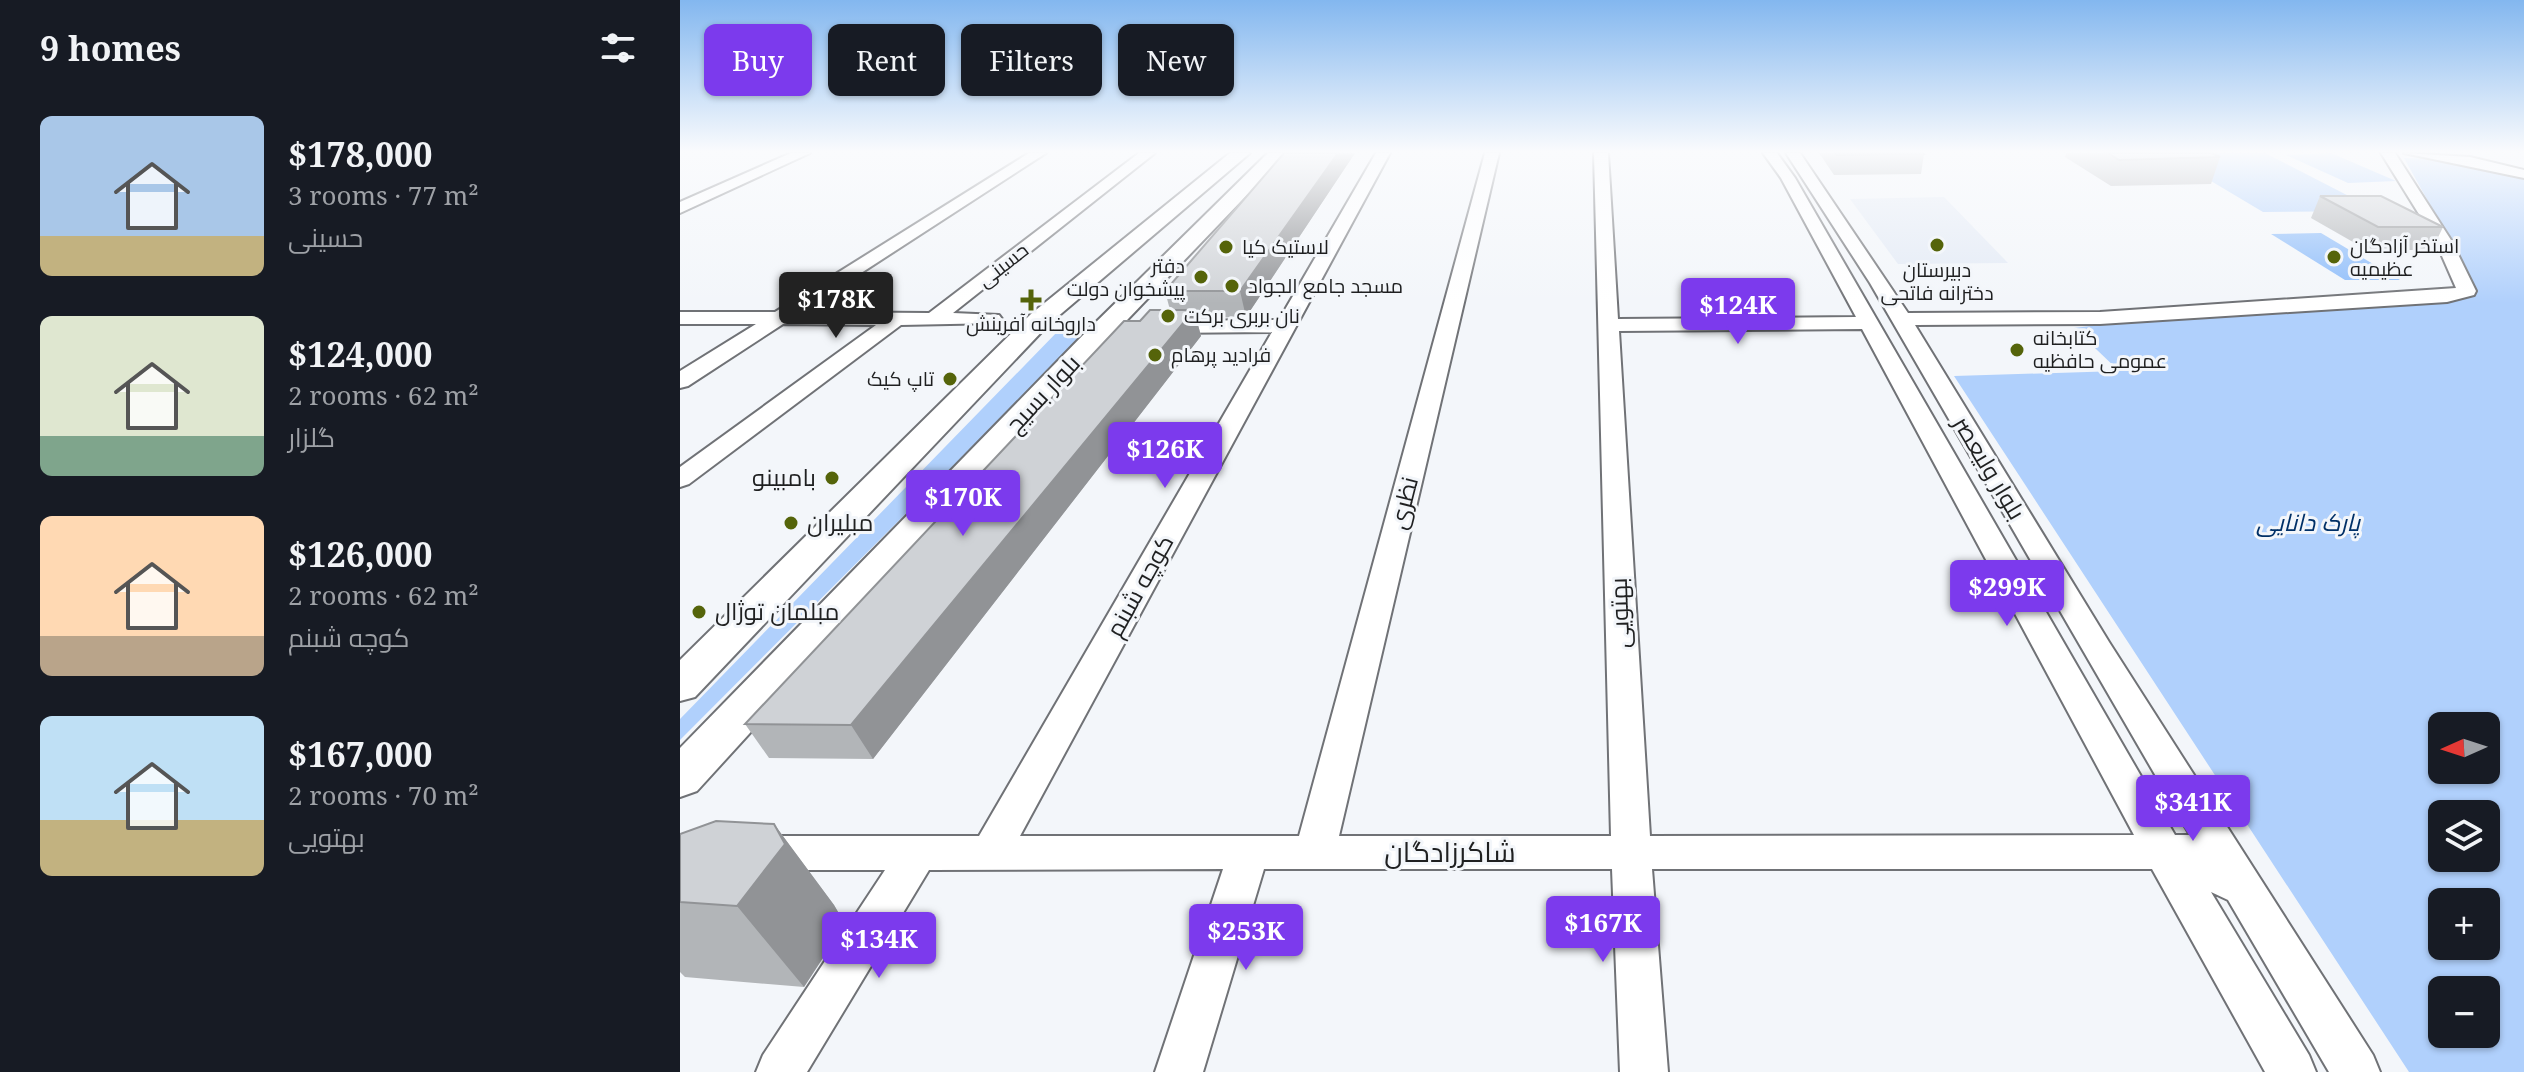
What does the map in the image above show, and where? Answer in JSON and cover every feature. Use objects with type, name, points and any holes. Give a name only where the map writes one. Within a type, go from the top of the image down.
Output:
[{"type":"main road","points":[[680,686],[1020,339],[1180,203]]},
{"type":"main road","name":"بلوار بسیج","points":[[680,778],[1096,337],[1230,203]]},
{"type":"main road","points":[[1079,286],[1086,298],[1114,299],[1151,284]]},
{"type":"main road","points":[[1020,339],[1057,324],[1083,320],[1099,323],[1096,337]]},
{"type":"street","points":[[680,381],[960,203]]},
{"type":"street","name":"حسینی","points":[[933,319],[1083,203]]},
{"type":"street","name":"کوچه شبنم","points":[[991,851],[1355,203]]},
{"type":"street","name":"نظری","points":[[1315,852],[1479,203]]},
{"type":"street","name":"بهتویی","points":[[1603,203],[1631,853],[1644,1072]]},
{"type":"street","name":"بلوار ولیعصر","points":[[1814,203],[1899,319],[2356,1072]]},
{"type":"street","name":"بلوار ولیعصر","points":[[1815,203],[1869,323],[2155,837],[2292,1072]]},
{"type":"street","points":[[1899,319],[2100,318],[2447,296],[2467,291],[2443,240],[2420,203]]},
{"type":"street","points":[[680,318],[992,319]]},
{"type":"street","points":[[680,479],[896,319]]},
{"type":"street","points":[[1608,325],[1869,323]]},
{"type":"street","points":[[1142,327],[1286,326]]},
{"type":"street","points":[[2155,837],[2157,829],[2184,836],[2195,833],[2199,825],[2198,816]]},
{"type":"street","name":"شاکرزادگان","points":[[680,853],[1631,853],[2155,837],[2220,852]]},
{"type":"street","points":[[780,1072],[919,851]]},
{"type":"street","points":[[1179,1072],[1249,852]]},
{"type":"street","points":[[2190,894],[2189,884],[2194,877],[2204,874],[2216,874],[2242,887]]},
{"type":"shaded area","name":"دبیرستان دخترانه فاتحی","points":[[1853,203],[1950,203],[2008,263],[1898,264]]},
{"type":"shaded area","name":"استخر آزادگان عظیمیه","points":[[2321,233],[2400,280],[2345,280],[2271,234]]},
{"type":"green space","points":[[2248,203],[2362,203],[2378,211],[2263,212]]},
{"type":"green space","name":"پارک دانایی","points":[[2429,203],[2524,203],[2524,1072],[2409,1072],[1954,376],[2119,371],[2074,328],[2198,313],[2460,293],[2473,282]]},
{"type":"green space","points":[[1077,324],[1091,328],[680,740],[680,719],[1059,330]]},
{"type":"building","points":[[1241,203],[1302,203],[1240,291],[1165,291]]},
{"type":"building","points":[[2333,203],[2395,203],[2443,227],[2378,227]]},
{"type":"building","points":[[1150,310],[1194,310],[851,725],[745,724],[1124,321],[1140,321]]},
{"type":"building","points":[[716,821],[774,824],[785,844],[737,906],[680,902],[680,834]]},
{"type":"place","name":"دبیرستان دخترانه فاتحی","points":[[1937,245]]},
{"type":"place","name":"لاستیک کیا","points":[[1226,247]]},
{"type":"place","name":"استخر آزادگان عظیمیه","points":[[2334,257]]},
{"type":"place","name":"دفتر پیشخوان دولت","points":[[1201,277]]},
{"type":"place","name":"مسجد جامع الجواد","points":[[1232,286]]},
{"type":"place","name":"داروخانه آفرینش","points":[[1031,300]]},
{"type":"place","name":"نان بربری برکت","points":[[1168,316]]},
{"type":"place","name":"کتابخانه عمومی حافظیه","points":[[2017,350]]},
{"type":"place","name":"فرادید پرهام","points":[[1155,355]]},
{"type":"place","name":"تاپ کیک","points":[[950,379]]},
{"type":"place","name":"بامبینو","points":[[832,478]]},
{"type":"place","name":"مبلیران","points":[[791,523]]},
{"type":"place","name":"مبلمان توژال","points":[[699,612]]}]
